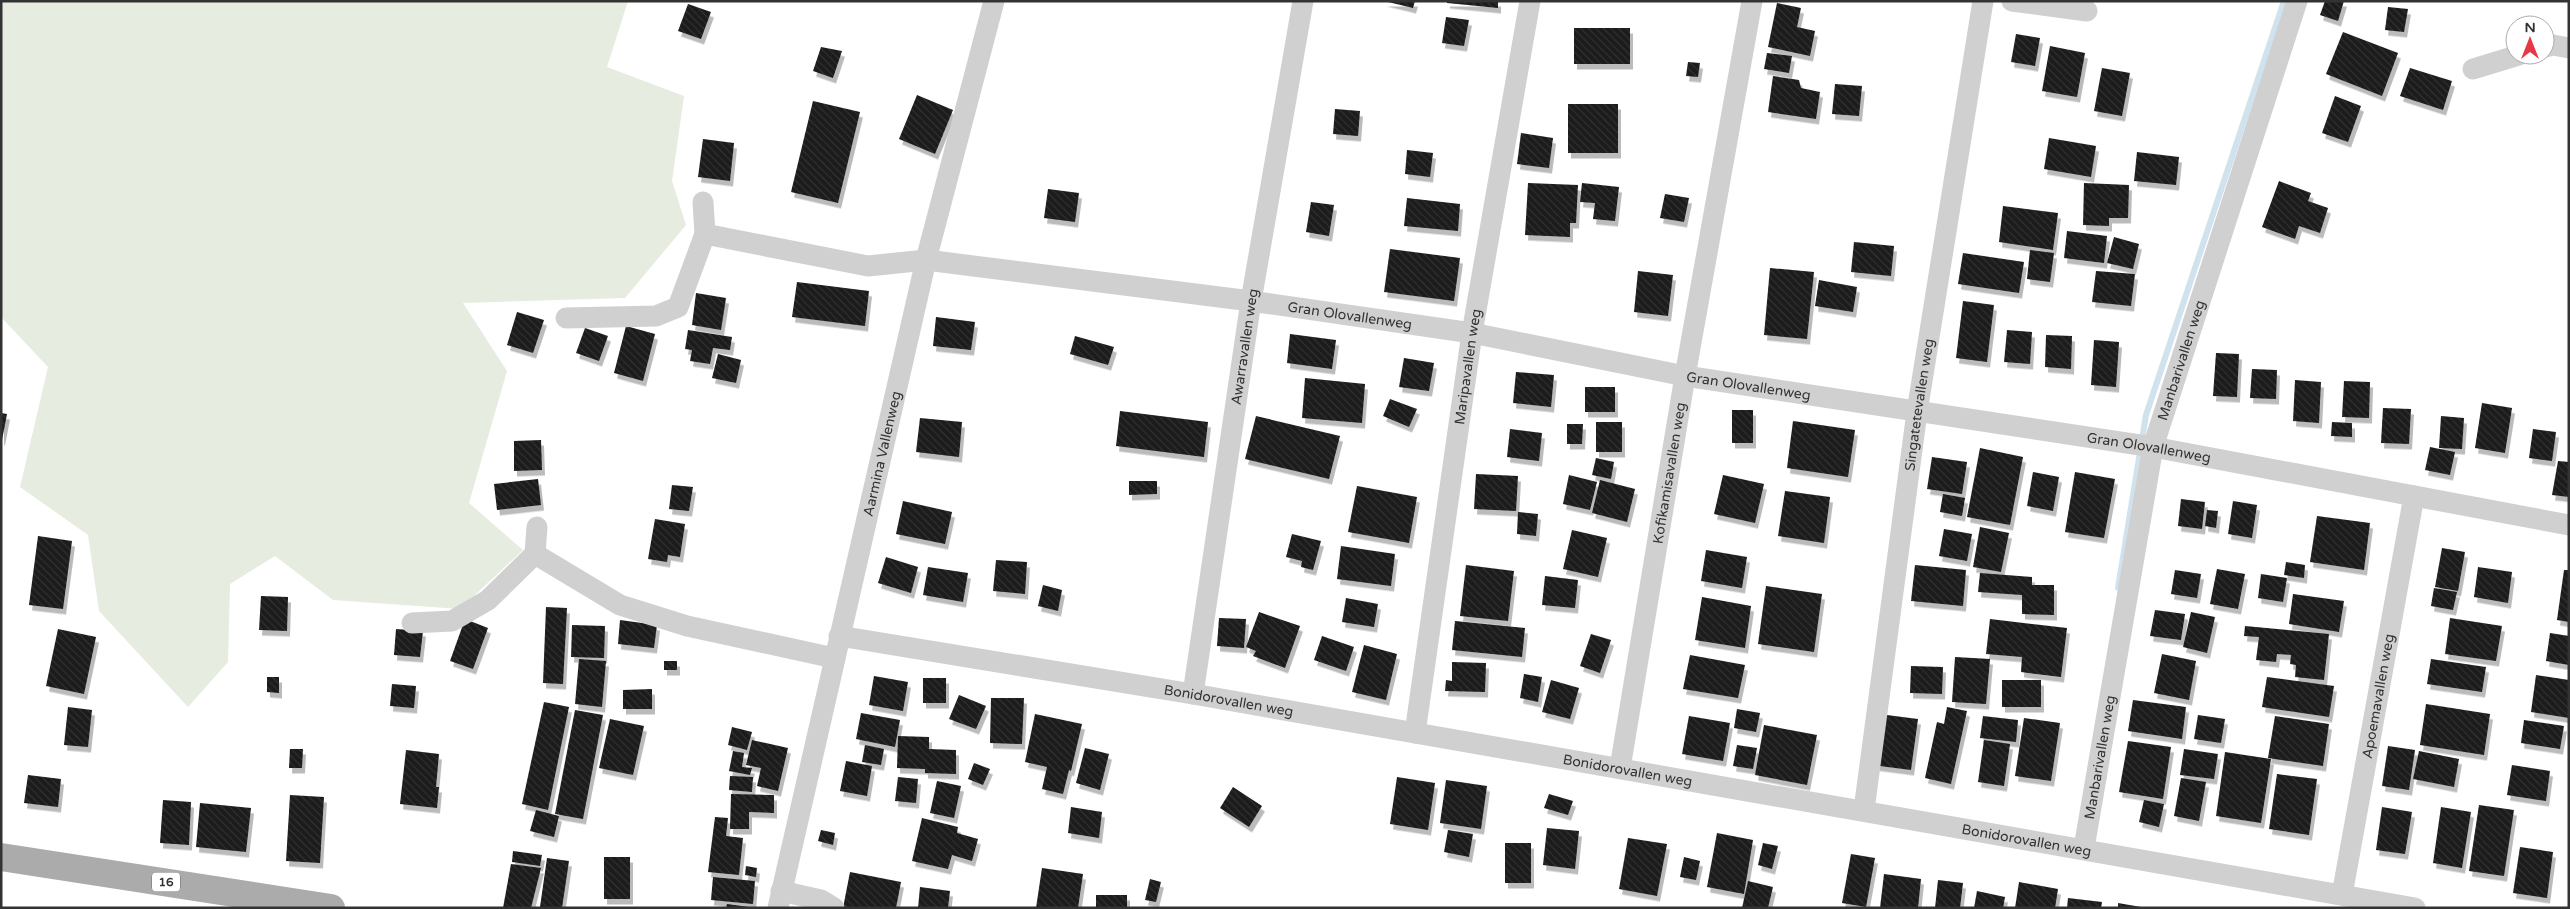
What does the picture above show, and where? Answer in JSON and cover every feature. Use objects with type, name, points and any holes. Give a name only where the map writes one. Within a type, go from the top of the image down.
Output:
[{"type":"main road","name":"16","points":[[1,857],[331,908]]},
{"type":"street","name":"Aarmina Vallenweg","points":[[780,900],[926,260],[994,1]]},
{"type":"street","name":"Awarravallen weg","points":[[1194,694],[1251,301],[1303,1]]},
{"type":"street","name":"Maripavallen weg","points":[[1415,733],[1472,333],[1530,1]]},
{"type":"street","name":"Kofikamisavallen weg","points":[[1620,768],[1685,376],[1752,1]]},
{"type":"street","name":"Singatetevallen weg","points":[[1864,810],[1917,412],[1983,1]]},
{"type":"street","points":[[2012,1],[2086,11]]},
{"type":"street","name":"Manbarivallen weg","points":[[2084,848],[2153,447],[2297,1]]},
{"type":"street","points":[[2555,45],[2569,48]]},
{"type":"street","points":[[2474,69],[2505,60]]},
{"type":"street","points":[[566,318],[656,316],[678,307],[705,234],[703,202]]},
{"type":"street","name":"Gran Olovallenweg","points":[[705,234],[868,266],[926,260],[1251,301],[1472,333],[1685,376],[2153,447],[2569,525]]},
{"type":"street","name":"Apoemavallen weg","points":[[2342,895],[2414,496]]},
{"type":"street","points":[[412,623],[452,621],[488,600],[535,554],[537,527]]},
{"type":"street","points":[[535,554],[620,605],[687,626],[834,658]]},
{"type":"street","name":"Bonidorovallen weg","points":[[840,636],[1194,694],[2084,848],[2415,908]]},
{"type":"street","points":[[780,900],[821,900],[834,908]]},
{"type":"shaded area","points":[[1,1],[628,1],[607,67],[684,96],[672,181],[686,225],[625,298],[463,303],[507,371],[469,503],[523,550],[460,609],[333,600],[275,556],[230,584],[228,662],[188,707],[99,611],[88,535],[20,487],[48,367],[1,317]]},
{"type":"building","points":[[1384,1],[1415,1],[1413,8]]},
{"type":"building","points":[[1447,1],[1498,1],[1498,8],[1447,3]]},
{"type":"building","points":[[2325,1],[2344,1],[2338,21],[2320,15]]},
{"type":"building","points":[[1777,3],[1801,8],[1797,27],[1815,31],[1810,56],[1768,47]]},
{"type":"building","points":[[688,4],[711,12],[701,39],[678,31]]},
{"type":"building","points":[[2388,7],[2408,9],[2404,32],[2385,30]]},
{"type":"building","points":[[1446,17],[1469,20],[1464,46],[1442,43]]},
{"type":"building","points":[[1574,28],[1630,28],[1630,64],[1574,64]]},
{"type":"building","points":[[2343,32],[2398,53],[2382,96],[2326,74]]},
{"type":"building","points":[[2016,34],[2040,38],[2035,66],[2011,62]]},
{"type":"building","points":[[2050,46],[2085,53],[2077,97],[2042,91]]},
{"type":"building","points":[[821,47],[842,51],[833,78],[813,71]]},
{"type":"building","points":[[1767,53],[1792,56],[1789,73],[1764,69]]},
{"type":"building","points":[[1688,62],[1700,63],[1698,77],[1686,76]]},
{"type":"building","points":[[2102,68],[2130,73],[2122,116],[2094,111]]},
{"type":"building","points":[[2410,68],[2452,81],[2443,110],[2400,96]]},
{"type":"building","points":[[1773,76],[1799,80],[1801,88],[1820,92],[1816,119],[1768,112]]},
{"type":"building","points":[[1835,84],[1862,86],[1859,116],[1832,114]]},
{"type":"building","points":[[917,95],[953,110],[935,154],[899,139]]},
{"type":"building","points":[[2335,96],[2361,106],[2348,142],[2322,133]]},
{"type":"building","points":[[813,101],[860,112],[838,203],[791,192]]},
{"type":"building","points":[[1568,104],[1618,104],[1618,153],[1568,153]]},
{"type":"building","points":[[1335,109],[1360,111],[1358,136],[1333,134]]},
{"type":"building","points":[[1521,133],[1553,138],[1549,168],[1517,164]]},
{"type":"building","points":[[2049,138],[2096,146],[2091,177],[2044,169]]},
{"type":"building","points":[[703,139],[734,143],[730,181],[698,177]]},
{"type":"building","points":[[1407,150],[1433,153],[1430,177],[1405,174]]},
{"type":"building","points":[[2137,152],[2179,157],[2176,185],[2134,181]]},
{"type":"building","points":[[2279,181],[2311,193],[2308,201],[2328,208],[2320,233],[2299,226],[2295,239],[2262,227]]},
{"type":"building","points":[[1528,183],[1578,185],[1576,223],[1570,223],[1570,237],[1525,235]]},
{"type":"building","points":[[1582,183],[1619,187],[1615,221],[1593,219],[1595,203],[1580,202]]},
{"type":"building","points":[[2084,183],[2129,185],[2128,218],[2109,218],[2109,226],[2083,225]]},
{"type":"building","points":[[1048,189],[1079,193],[1075,222],[1044,218]]},
{"type":"building","points":[[1665,194],[1689,198],[1684,222],[1660,218]]},
{"type":"building","points":[[1407,198],[1460,204],[1458,231],[1404,226]]},
{"type":"building","points":[[1311,202],[1334,205],[1329,236],[1306,232]]},
{"type":"building","points":[[2003,206],[2058,213],[2053,250],[1999,242]]},
{"type":"building","points":[[2067,231],[2107,236],[2104,263],[2064,258]]},
{"type":"building","points":[[2114,237],[2139,244],[2133,269],[2107,263]]},
{"type":"building","points":[[1854,242],[1894,246],[1891,276],[1851,272]]},
{"type":"building","points":[[1390,249],[1460,258],[1454,301],[1384,292]]},
{"type":"building","points":[[2030,250],[2054,253],[2050,282],[2027,279]]},
{"type":"building","points":[[1963,253],[2024,262],[2019,293],[1958,284]]},
{"type":"building","points":[[1770,268],[1814,272],[1807,339],[1764,335]]},
{"type":"building","points":[[1638,271],[1673,275],[1668,316],[1634,312]]},
{"type":"building","points":[[2096,271],[2135,274],[2131,306],[2092,302]]},
{"type":"building","points":[[1819,280],[1857,287],[1853,312],[1815,306]]},
{"type":"building","points":[[797,282],[869,291],[865,326],[792,317]]},
{"type":"building","points":[[696,293],[726,298],[721,330],[692,325]]},
{"type":"building","points":[[1963,301],[1994,305],[1987,362],[1956,358]]},
{"type":"building","points":[[517,312],[544,320],[533,353],[507,345]]},
{"type":"building","points":[[936,317],[975,322],[971,350],[933,346]]},
{"type":"building","points":[[626,326],[655,334],[643,381],[614,373]]},
{"type":"building","points":[[585,328],[608,336],[599,361],[576,353]]},
{"type":"building","points":[[688,330],[732,337],[730,350],[713,348],[710,364],[690,361],[692,350],[685,349]]},
{"type":"building","points":[[2007,330],[2032,332],[2030,364],[2004,362]]},
{"type":"building","points":[[1290,334],[1336,340],[1332,369],[1287,363]]},
{"type":"building","points":[[2046,335],[2072,336],[2071,369],[2045,367]]},
{"type":"building","points":[[1075,336],[1114,347],[1108,365],[1070,354]]},
{"type":"building","points":[[2094,340],[2119,342],[2116,387],[2091,385]]},
{"type":"building","points":[[2216,353],[2239,354],[2237,397],[2213,396]]},
{"type":"building","points":[[718,354],[741,360],[736,383],[712,378]]},
{"type":"building","points":[[1404,358],[1434,363],[1429,391],[1399,387]]},
{"type":"building","points":[[2252,369],[2277,370],[2276,399],[2250,398]]},
{"type":"building","points":[[1516,372],[1554,375],[1551,407],[1513,403]]},
{"type":"building","points":[[1305,378],[1365,384],[1362,423],[1302,418]]},
{"type":"building","points":[[2295,380],[2321,382],[2319,423],[2293,421]]},
{"type":"building","points":[[2344,381],[2370,382],[2369,418],[2342,417]]},
{"type":"building","points":[[1585,387],[1615,387],[1615,412],[1585,412]]},
{"type":"building","points":[[1390,399],[1417,409],[1409,427],[1383,416]]},
{"type":"building","points":[[2482,403],[2512,408],[2505,453],[2475,448]]},
{"type":"building","points":[[2383,408],[2411,409],[2409,444],[2381,443]]},
{"type":"building","points":[[1732,410],[1753,410],[1753,443],[1732,443]]},
{"type":"building","points":[[1120,411],[1208,422],[1204,457],[1116,446]]},
{"type":"building","points":[[1,413],[7,414],[2,440],[1,439]]},
{"type":"building","points":[[1256,416],[1340,436],[1329,479],[1245,459]]},
{"type":"building","points":[[2441,416],[2464,418],[2462,449],[2439,448]]},
{"type":"building","points":[[920,418],[962,422],[959,457],[916,452]]},
{"type":"building","points":[[1793,421],[1855,430],[1848,477],[1787,468]]},
{"type":"building","points":[[1596,422],[1622,422],[1622,452],[1596,452]]},
{"type":"building","points":[[2332,422],[2352,423],[2352,437],[2331,436]]},
{"type":"building","points":[[1567,424],[1583,424],[1582,444],[1567,444]]},
{"type":"building","points":[[1510,429],[1542,433],[1539,461],[1507,457]]},
{"type":"building","points":[[2533,429],[2556,432],[2552,461],[2529,458]]},
{"type":"building","points":[[541,440],[542,470],[514,471],[514,441]]},
{"type":"building","points":[[2430,447],[2455,452],[2450,475],[2425,470]]},
{"type":"building","points":[[1980,448],[2023,457],[2010,525],[1967,517]]},
{"type":"building","points":[[1932,457],[1967,462],[1962,494],[1927,489]]},
{"type":"building","points":[[1596,458],[1614,462],[1611,479],[1592,475]]},
{"type":"building","points":[[2558,461],[2569,462],[2569,497],[2552,495]]},
{"type":"building","points":[[2033,472],[2059,477],[2053,511],[2027,506]]},
{"type":"building","points":[[2075,472],[2115,479],[2104,538],[2065,532]]},
{"type":"building","points":[[1476,474],[1518,476],[1516,511],[1474,509]]},
{"type":"building","points":[[1569,475],[1597,482],[1590,510],[1563,504]]},
{"type":"building","points":[[1723,475],[1764,484],[1755,523],[1714,514]]},
{"type":"building","points":[[538,479],[541,505],[497,510],[494,484]]},
{"type":"building","points":[[1600,480],[1635,489],[1627,522],[1592,513]]},
{"type":"building","points":[[1129,481],[1157,481],[1157,494],[1129,495]]},
{"type":"building","points":[[672,485],[693,487],[689,511],[669,509]]},
{"type":"building","points":[[1357,486],[1417,497],[1409,543],[1348,532]]},
{"type":"building","points":[[1785,491],[1830,497],[1824,543],[1778,536]]},
{"type":"building","points":[[1943,494],[1965,498],[1962,516],[1940,512]]},
{"type":"building","points":[[2181,499],[2205,502],[2202,529],[2178,526]]},
{"type":"building","points":[[903,501],[952,512],[945,544],[896,534]]},
{"type":"building","points":[[2233,501],[2257,505],[2252,538],[2228,534]]},
{"type":"building","points":[[2207,510],[2218,511],[2216,528],[2205,526]]},
{"type":"building","points":[[1518,512],[1538,514],[1536,536],[1517,534]]},
{"type":"building","points":[[2317,516],[2370,523],[2364,570],[2310,562]]},
{"type":"building","points":[[655,519],[685,524],[680,557],[668,555],[667,562],[648,559]]},
{"type":"building","points":[[1980,527],[2009,533],[2001,572],[1973,567]]},
{"type":"building","points":[[1944,529],[1972,534],[1967,561],[1939,556]]},
{"type":"building","points":[[1572,530],[1607,538],[1598,577],[1563,569]]},
{"type":"building","points":[[1292,534],[1321,541],[1313,570],[1301,567],[1302,561],[1286,557]]},
{"type":"building","points":[[38,536],[72,541],[63,609],[29,605]]},
{"type":"building","points":[[1341,546],[1395,554],[1391,586],[1337,579]]},
{"type":"building","points":[[2442,548],[2465,552],[2458,591],[2435,587]]},
{"type":"building","points":[[1706,550],[1747,557],[1742,588],[1701,581]]},
{"type":"building","points":[[886,557],[918,567],[911,593],[878,583]]},
{"type":"building","points":[[996,560],[1027,562],[1025,594],[993,591]]},
{"type":"building","points":[[2286,562],[2305,565],[2304,578],[2284,575]]},
{"type":"building","points":[[1466,565],[1514,571],[1508,621],[1460,616]]},
{"type":"building","points":[[1915,565],[1966,570],[1963,606],[1911,601]]},
{"type":"building","points":[[928,567],[968,573],[963,602],[923,595]]},
{"type":"building","points":[[2478,567],[2512,572],[2508,603],[2474,597]]},
{"type":"building","points":[[2217,569],[2245,574],[2238,609],[2210,604]]},
{"type":"building","points":[[2175,570],[2201,574],[2197,598],[2171,594]]},
{"type":"building","points":[[2564,570],[2569,570],[2569,622],[2557,620]]},
{"type":"building","points":[[1980,573],[2032,577],[2032,585],[2054,585],[2054,615],[2022,614],[2022,595],[1978,592]]},
{"type":"building","points":[[2261,574],[2287,578],[2283,602],[2258,598]]},
{"type":"building","points":[[1545,576],[1578,580],[1575,608],[1542,605]]},
{"type":"building","points":[[1043,585],[1062,590],[1058,611],[1038,606]]},
{"type":"building","points":[[1766,586],[1822,594],[1814,652],[1758,644]]},
{"type":"building","points":[[2434,588],[2457,592],[2453,610],[2431,606]]},
{"type":"building","points":[[2293,594],[2344,601],[2339,632],[2289,624]]},
{"type":"building","points":[[261,596],[288,597],[287,631],[259,630]]},
{"type":"building","points":[[1702,597],[1751,606],[1745,648],[1695,640]]},
{"type":"building","points":[[1346,598],[1378,604],[1374,627],[1342,622]]},
{"type":"building","points":[[546,607],[567,608],[563,684],[543,683]]},
{"type":"building","points":[[2155,610],[2185,614],[2181,640],[2150,636]]},
{"type":"building","points":[[1259,612],[1300,626],[1285,668],[1253,656],[1256,651],[1246,647]]},
{"type":"building","points":[[2191,612],[2215,617],[2207,653],[2183,647]]},
{"type":"building","points":[[1219,618],[1246,619],[1244,648],[1217,646]]},
{"type":"building","points":[[2450,618],[2502,626],[2496,661],[2445,654]]},
{"type":"building","points":[[465,619],[488,628],[473,669],[450,661]]},
{"type":"building","points":[[1990,619],[2067,628],[2061,677],[2021,672],[2022,657],[1986,654]]},
{"type":"building","points":[[620,620],[657,625],[654,648],[618,644]]},
{"type":"building","points":[[1455,621],[1525,628],[1522,657],[1452,650]]},
{"type":"building","points":[[572,625],[605,626],[604,658],[571,657]]},
{"type":"building","points":[[2245,626],[2329,634],[2324,680],[2295,677],[2296,665],[2290,664],[2291,655],[2277,654],[2276,662],[2256,660],[2259,637],[2244,636]]},
{"type":"building","points":[[58,629],[96,637],[84,694],[46,686]]},
{"type":"building","points":[[396,629],[423,631],[420,657],[394,655]]},
{"type":"building","points":[[2550,633],[2569,636],[2569,665],[2546,661]]},
{"type":"building","points":[[1591,634],[1611,640],[1600,673],[1580,666]]},
{"type":"building","points":[[1322,636],[1354,647],[1346,671],[1314,660]]},
{"type":"building","points":[[1364,645],[1397,654],[1386,700],[1352,692]]},
{"type":"building","points":[[2162,654],[2196,661],[2189,700],[2154,693]]},
{"type":"building","points":[[1690,655],[1745,665],[1738,698],[1683,689]]},
{"type":"building","points":[[1955,657],[1990,659],[1986,704],[1952,702]]},
{"type":"building","points":[[579,659],[606,661],[602,707],[575,704]]},
{"type":"building","points":[[2431,659],[2486,667],[2482,692],[2427,684]]},
{"type":"building","points":[[664,661],[677,661],[677,670],[664,670]]},
{"type":"building","points":[[1452,662],[1486,663],[1485,692],[1445,691],[1446,680],[1452,681]]},
{"type":"building","points":[[1911,666],[1943,667],[1942,694],[1910,693]]},
{"type":"building","points":[[1524,674],[1542,677],[1538,702],[1520,698]]},
{"type":"building","points":[[2536,675],[2569,680],[2569,718],[2531,712]]},
{"type":"building","points":[[874,676],[908,682],[903,711],[869,705]]},
{"type":"building","points":[[267,677],[279,677],[279,693],[267,692]]},
{"type":"building","points":[[2267,677],[2334,686],[2329,717],[2262,707]]},
{"type":"building","points":[[923,678],[946,678],[946,703],[923,703]]},
{"type":"building","points":[[1551,680],[1579,688],[1570,719],[1542,712]]},
{"type":"building","points":[[2002,680],[2041,680],[2041,707],[2002,707]]},
{"type":"building","points":[[392,684],[416,686],[414,708],[390,706]]},
{"type":"building","points":[[652,689],[652,709],[623,709],[623,690]]},
{"type":"building","points":[[959,695],[986,706],[976,729],[949,719]]},
{"type":"building","points":[[991,698],[1024,698],[1022,744],[990,743]]},
{"type":"building","points":[[2133,700],[2186,707],[2182,739],[2128,731]]},
{"type":"building","points":[[544,702],[569,707],[548,810],[522,804]]},
{"type":"building","points":[[2426,704],[2490,714],[2484,755],[2420,745]]},
{"type":"building","points":[[68,707],[92,710],[88,747],[64,745]]},
{"type":"building","points":[[1947,707],[1967,711],[1951,784],[1925,778],[1937,722],[1944,724]]},
{"type":"building","points":[[1737,709],[1760,713],[1756,732],[1734,728]]},
{"type":"building","points":[[575,710],[603,715],[583,819],[555,814]]},
{"type":"building","points":[[861,713],[900,720],[895,747],[856,739]]},
{"type":"building","points":[[1035,714],[1082,724],[1071,771],[1069,770],[1063,794],[1042,789],[1047,767],[1025,762]]},
{"type":"building","points":[[1879,714],[1918,719],[1911,770],[1872,765]]},
{"type":"building","points":[[2198,715],[2225,719],[2221,743],[2194,739]]},
{"type":"building","points":[[1689,716],[1730,723],[1723,761],[1682,754]]},
{"type":"building","points":[[1983,716],[2018,720],[2016,742],[1980,738]]},
{"type":"building","points":[[2275,716],[2329,724],[2323,766],[2268,758]]},
{"type":"building","points":[[2024,718],[2060,723],[2051,781],[2015,776]]},
{"type":"building","points":[[610,719],[644,726],[633,775],[599,768]]},
{"type":"building","points":[[2524,720],[2564,726],[2560,749],[2521,743]]},
{"type":"building","points":[[1764,725],[1817,735],[1807,785],[1755,775]]},
{"type":"building","points":[[732,727],[752,732],[747,750],[728,745]]},
{"type":"building","points":[[898,736],[929,737],[929,749],[956,750],[956,774],[925,773],[925,769],[897,768]]},
{"type":"building","points":[[752,740],[788,748],[778,791],[757,786],[761,768],[746,765]]},
{"type":"building","points":[[1984,740],[2010,744],[2004,786],[1978,782]]},
{"type":"building","points":[[2128,741],[2171,747],[2163,799],[2119,792]]},
{"type":"building","points":[[865,745],[884,749],[881,765],[862,762]]},
{"type":"building","points":[[1737,745],[1757,748],[1753,769],[1733,766]]},
{"type":"building","points":[[2388,746],[2415,750],[2409,790],[2382,786]]},
{"type":"building","points":[[1085,748],[1109,754],[1100,790],[1076,783]]},
{"type":"building","points":[[290,749],[303,749],[302,768],[289,768]]},
{"type":"building","points":[[2184,749],[2218,754],[2214,779],[2180,775]]},
{"type":"building","points":[[406,750],[439,754],[436,787],[439,787],[437,808],[400,804]]},
{"type":"building","points":[[733,751],[744,753],[742,767],[752,768],[750,775],[729,771]]},
{"type":"building","points":[[2419,751],[2459,759],[2454,787],[2413,779]]},
{"type":"building","points":[[2225,752],[2271,759],[2261,823],[2216,816]]},
{"type":"building","points":[[846,761],[872,766],[867,796],[840,791]]},
{"type":"building","points":[[974,763],[990,769],[983,785],[968,779]]},
{"type":"building","points":[[2512,765],[2550,771],[2546,801],[2507,795]]},
{"type":"building","points":[[2277,774],[2317,779],[2309,835],[2269,829]]},
{"type":"building","points":[[28,775],[61,779],[58,807],[24,803]]},
{"type":"building","points":[[730,776],[753,777],[752,792],[729,790]]},
{"type":"building","points":[[898,777],[918,779],[916,803],[895,801]]},
{"type":"building","points":[[1397,777],[1435,783],[1428,830],[1390,824]]},
{"type":"building","points":[[2181,778],[2206,782],[2199,821],[2174,816]]},
{"type":"building","points":[[1446,780],[1487,786],[1481,829],[1440,823]]},
{"type":"building","points":[[937,781],[961,786],[954,818],[930,813]]},
{"type":"building","points":[[1233,787],[1262,806],[1249,827],[1220,808]]},
{"type":"building","points":[[731,794],[774,795],[774,813],[749,812],[749,829],[730,829]]},
{"type":"building","points":[[1549,794],[1573,801],[1568,815],[1544,808]]},
{"type":"building","points":[[290,795],[324,797],[320,863],[286,861]]},
{"type":"building","points":[[163,800],[191,802],[189,845],[160,843]]},
{"type":"building","points":[[2144,800],[2164,804],[2159,827],[2139,822]]},
{"type":"building","points":[[200,803],[251,808],[246,852],[196,847]]},
{"type":"building","points":[[2479,805],[2514,810],[2504,876],[2469,871]]},
{"type":"building","points":[[1071,807],[1102,812],[1099,838],[1068,833]]},
{"type":"building","points":[[2382,807],[2412,812],[2405,854],[2376,850]]},
{"type":"building","points":[[2441,807],[2471,812],[2462,868],[2433,863]]},
{"type":"building","points":[[536,810],[559,816],[554,837],[530,831]]},
{"type":"building","points":[[715,817],[728,818],[726,836],[743,838],[739,875],[708,872]]},
{"type":"building","points":[[922,818],[958,827],[957,833],[978,839],[972,861],[952,855],[948,869],[912,861]]},
{"type":"building","points":[[1547,828],[1579,831],[1575,869],[1543,865]]},
{"type":"building","points":[[821,830],[835,833],[833,845],[818,841]]},
{"type":"building","points":[[1448,830],[1473,834],[1469,857],[1444,852]]},
{"type":"building","points":[[1717,833],[1753,840],[1744,894],[1707,887]]},
{"type":"building","points":[[1628,838],[1667,844],[1657,896],[1619,889]]},
{"type":"building","points":[[1505,843],[1531,843],[1531,883],[1505,883]]},
{"type":"building","points":[[1763,843],[1778,846],[1772,869],[1758,865]]},
{"type":"building","points":[[2520,847],[2553,852],[2547,898],[2513,893]]},
{"type":"building","points":[[513,851],[542,855],[540,866],[512,862]]},
{"type":"building","points":[[1851,854],[1875,858],[1866,907],[1842,903]]},
{"type":"building","points":[[604,857],[630,857],[630,899],[604,899]]},
{"type":"building","points":[[1684,857],[1700,861],[1696,880],[1680,877]]},
{"type":"building","points":[[547,858],[569,861],[562,908],[540,907]]},
{"type":"building","points":[[511,864],[541,868],[531,908],[503,908]]},
{"type":"building","points":[[746,866],[757,868],[756,877],[745,875]]},
{"type":"building","points":[[1042,868],[1083,874],[1078,908],[1036,908]]},
{"type":"building","points":[[850,872],[901,882],[896,908],[843,908]]},
{"type":"building","points":[[1884,874],[1921,879],[1918,908],[1880,908]]},
{"type":"building","points":[[713,877],[755,881],[753,904],[711,900]]},
{"type":"building","points":[[1150,879],[1161,882],[1156,902],[1145,900]]},
{"type":"building","points":[[1938,880],[1963,883],[1960,908],[1935,908]]},
{"type":"building","points":[[1748,881],[1773,887],[1768,908],[1742,908]]},
{"type":"building","points":[[2019,882],[2058,889],[2055,908],[2015,908]]},
{"type":"building","points":[[920,887],[950,891],[948,908],[918,908]]},
{"type":"building","points":[[1977,891],[2005,897],[2003,908],[1974,908]]},
{"type":"building","points":[[1096,895],[1127,895],[1127,908],[1096,908]]},
{"type":"building","points":[[2068,898],[2102,902],[2101,908],[2067,908]]},
{"type":"building","points":[[2118,903],[2141,907],[2141,908],[2118,908]]},
{"type":"building","points":[[727,904],[749,907],[726,908]]},
{"type":"waterway","points":[[2118,588],[2146,415],[2284,1]]}]
